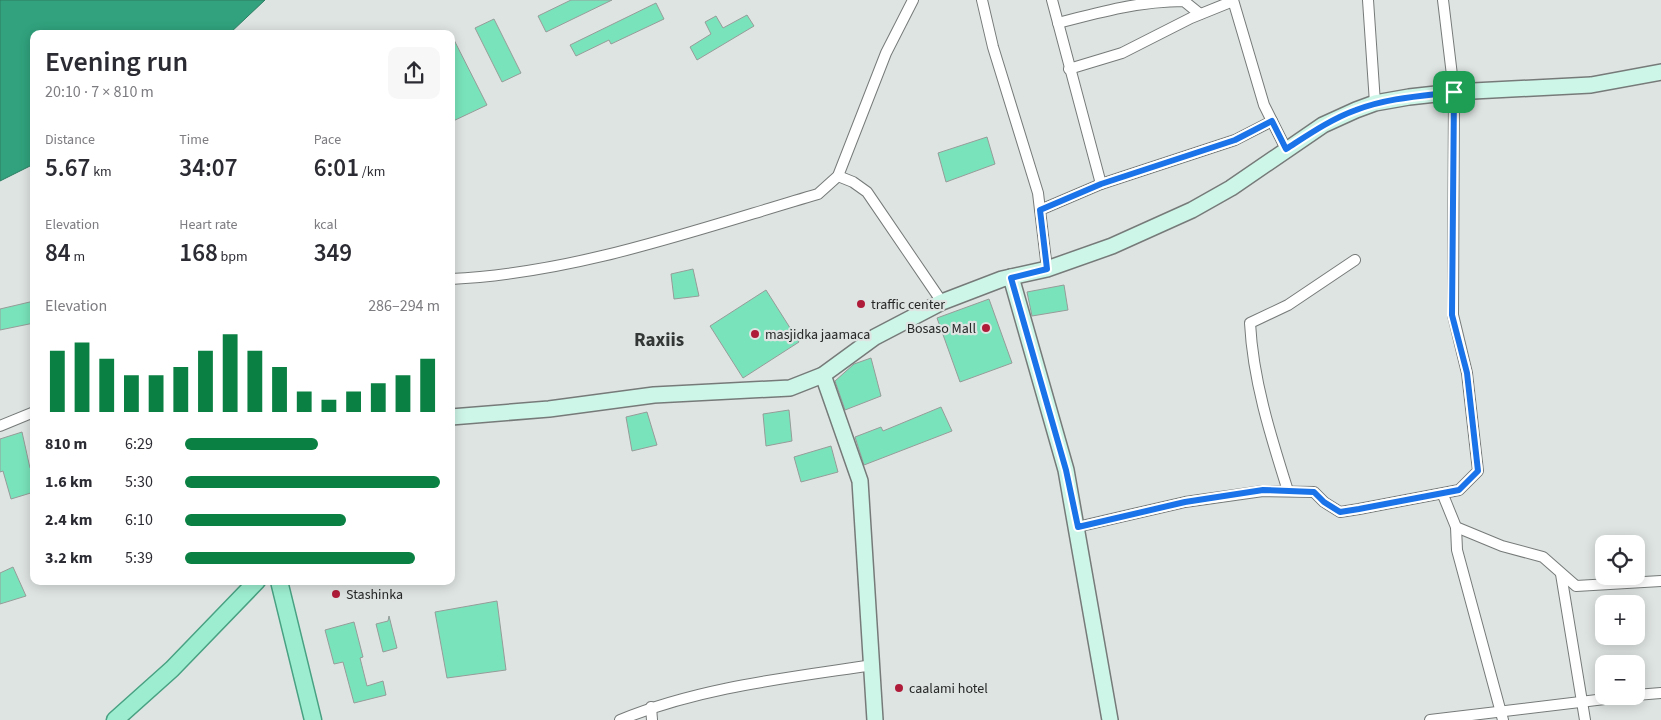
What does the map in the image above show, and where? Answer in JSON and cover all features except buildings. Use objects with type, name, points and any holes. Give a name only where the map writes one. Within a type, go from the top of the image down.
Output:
[{"type":"main road","points":[[115,720],[172,669],[253,585]]},
{"type":"main road","points":[[280,585],[313,720]]},
{"type":"street","points":[[455,279],[495,277],[611,255],[818,194],[838,176],[886,53],[913,0]]},
{"type":"street","points":[[982,0],[993,47],[1038,193],[1047,269]]},
{"type":"street","points":[[1052,0],[1101,184]]},
{"type":"street","points":[[1368,0],[1375,104]]},
{"type":"street","points":[[1078,527],[1185,502],[1263,490],[1314,492],[1324,502],[1340,512],[1443,495],[1459,490],[1478,471],[1467,373],[1452,315],[1454,92],[1443,0]]},
{"type":"street","points":[[1058,23],[1131,2],[1184,1],[1200,14]]},
{"type":"street","points":[[1069,69],[1122,53],[1200,14],[1233,1],[1264,105],[1286,149]]},
{"type":"street","points":[[455,417],[549,409],[672,394],[790,388],[823,375],[874,337],[942,302],[1011,278],[1047,269],[1112,246],[1192,210],[1231,188],[1286,149],[1340,116],[1375,104],[1454,92],[1591,85],[1661,72]]},
{"type":"street","points":[[1040,210],[1101,184],[1235,140],[1272,121]]},
{"type":"street","points":[[838,176],[852,182],[867,192],[942,302]]},
{"type":"street","points":[[1288,491],[1259,392],[1251,344],[1250,324],[1288,305],[1355,260]]},
{"type":"street","points":[[1011,278],[1066,470],[1078,527],[1110,720]]},
{"type":"street","points":[[823,375],[860,482],[875,720]]},
{"type":"street","points":[[0,426],[30,414]]},
{"type":"street","points":[[1443,495],[1456,528],[1457,550],[1502,716]]},
{"type":"street","points":[[1456,528],[1502,546],[1543,557],[1576,586],[1661,581]]},
{"type":"street","points":[[1561,574],[1585,720]]},
{"type":"street","points":[[620,720],[651,707],[721,688],[873,665]]},
{"type":"street","points":[[1645,695],[1661,692]]},
{"type":"street","points":[[1430,720],[1502,716],[1595,700]]},
{"type":"street","points":[[651,707],[652,720]]},
{"type":"shaded area","points":[[0,0],[265,0],[233,30],[30,30],[30,166],[0,181]]},
{"type":"place","name":"traffic center","points":[[861,304]]},
{"type":"place","name":"Bosaso Mall","points":[[986,328]]},
{"type":"place","name":"masjidka jaamaca","points":[[755,334]]},
{"type":"place","name":"Stashinka","points":[[336,594]]},
{"type":"place","name":"caalami hotel","points":[[899,688]]},
{"type":"district","name":"Raxiis","points":[[659,339]]},
{"type":"route","points":[[1454,92],[1452,315],[1461,356],[1467,373],[1478,471],[1459,490],[1443,495],[1340,512],[1324,502],[1314,492],[1263,490],[1185,502],[1125,514],[1078,527],[1066,470],[1011,278],[1047,269],[1040,210],[1101,184],[1156,164],[1192,155],[1235,140],[1272,121],[1286,149],[1323,125],[1356,110],[1409,97],[1454,92]]}]
